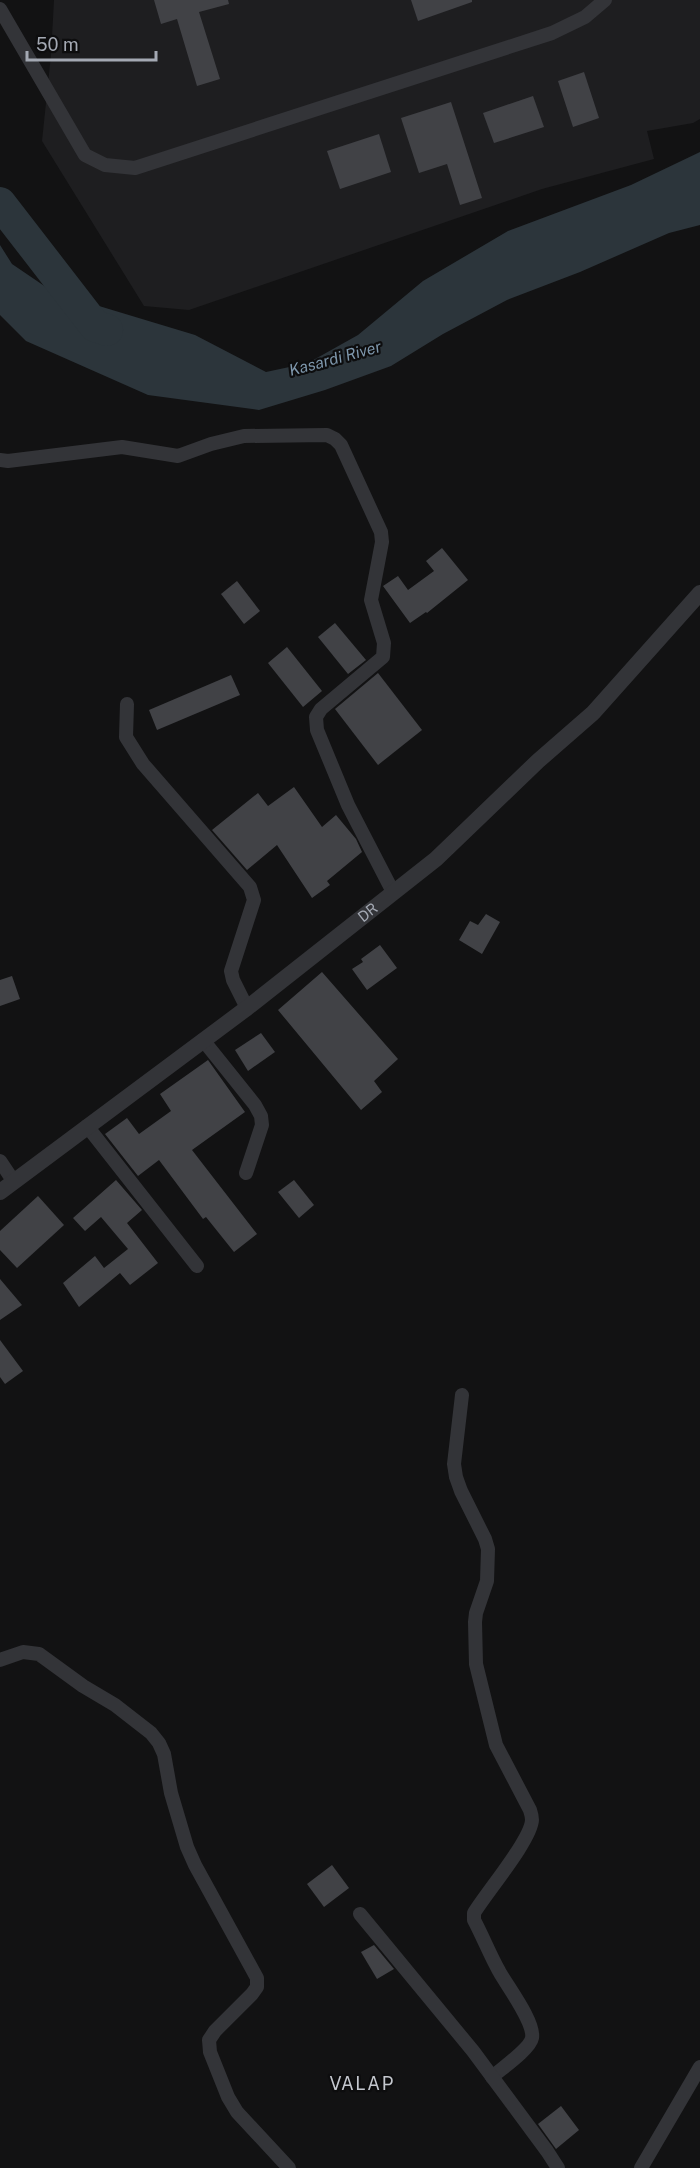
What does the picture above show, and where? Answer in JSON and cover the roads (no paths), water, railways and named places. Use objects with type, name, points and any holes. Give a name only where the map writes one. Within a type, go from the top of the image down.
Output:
[{"type":"street","points":[[0,9],[85,155],[105,165],[135,168],[552,33],[585,17],[605,0]]},
{"type":"street","points":[[0,460],[8,461],[122,447],[178,456],[211,444],[244,436],[327,435],[341,445],[381,532],[382,542],[371,600],[385,649],[383,657],[321,709],[316,717],[317,730],[348,805],[393,892]]},
{"type":"street","name":"DR","points":[[0,1192],[247,1008],[436,859],[538,761],[593,713],[700,593]]},
{"type":"street","points":[[127,704],[126,737],[143,764],[250,887],[254,900],[231,971],[247,1008]]},
{"type":"street","points":[[203,1040],[255,1105],[261,1116],[262,1125],[246,1173]]},
{"type":"street","points":[[87,1126],[197,1266]]},
{"type":"street","points":[[0,1161],[14,1182]]},
{"type":"street","points":[[462,1395],[454,1464],[456,1477],[488,1549],[488,1581],[475,1622],[476,1664],[496,1745],[530,1810],[532,1820],[530,1829],[521,1844],[474,1913],[474,1920],[494,1961],[532,2031],[532,2039],[528,2046],[492,2077]]},
{"type":"street","points":[[0,1660],[23,1652],[39,1654],[83,1686],[123,1710],[159,1743],[164,1754],[171,1793],[187,1847],[257,1978],[257,1987],[252,1994],[214,2031],[209,2040],[210,2052],[228,2097],[237,2112],[290,2168]]},
{"type":"street","points":[[360,1914],[492,2077],[558,2168]]},
{"type":"street","points":[[641,2168],[700,2067]]},
{"type":"water","points":[[700,152],[700,225],[669,233],[580,272],[507,300],[443,334],[391,366],[325,390],[259,410],[148,395],[26,341],[0,315],[0,245],[12,264],[65,300],[99,306],[195,335],[266,372],[308,363],[358,335],[423,281],[508,231],[631,185]]},
{"type":"waterway","name":"Kasardi River","points":[[0,203],[95,326],[107,330]]},
{"type":"district","name":"VALAP","points":[[362,2084]]}]
